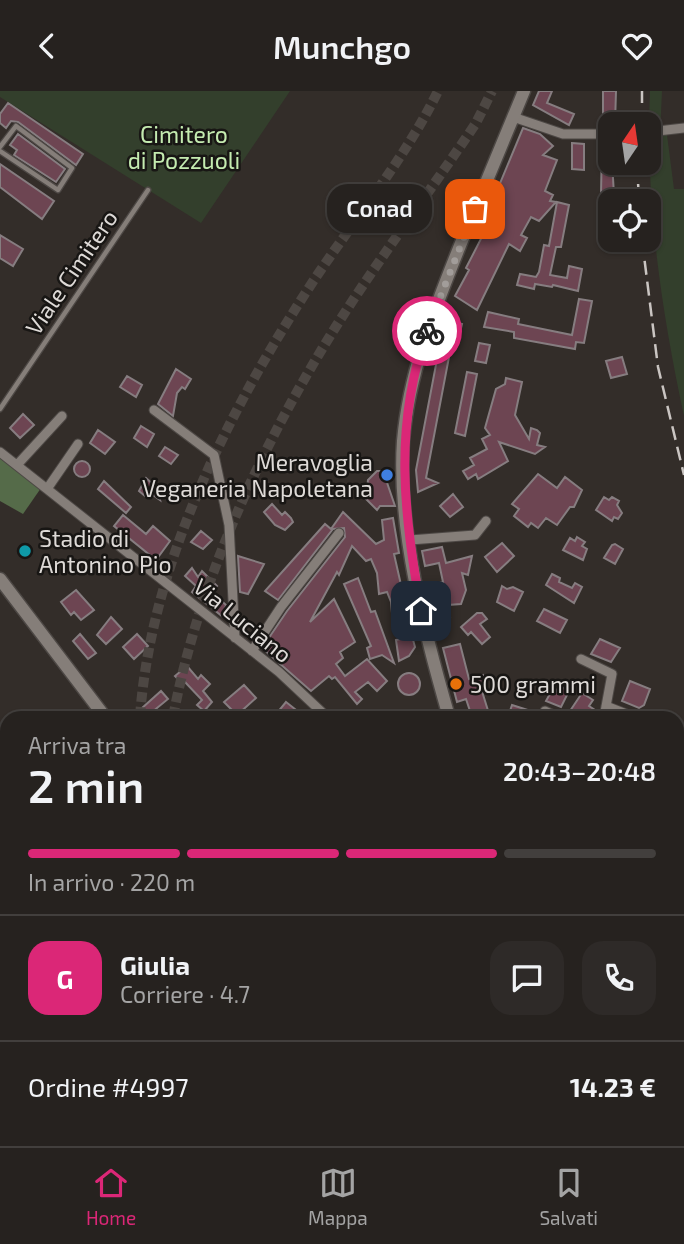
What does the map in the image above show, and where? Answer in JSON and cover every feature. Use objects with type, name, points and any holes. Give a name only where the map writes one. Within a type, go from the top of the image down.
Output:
[{"type":"main road","points":[[447,711],[421,611],[403,483],[403,443],[418,356],[524,91]]},
{"type":"main road","points":[[0,579],[100,711]]},
{"type":"street","points":[[513,117],[563,134],[598,134]]},
{"type":"street","points":[[662,132],[684,128]]},
{"type":"street","points":[[153,409],[214,454],[229,525],[235,638]]},
{"type":"street","points":[[17,465],[62,417]]},
{"type":"street","points":[[47,489],[78,444]]},
{"type":"street","name":"Via Luciano","points":[[0,452],[252,651],[320,711]]},
{"type":"street","points":[[410,540],[475,535],[486,521]]},
{"type":"street","points":[[252,651],[281,607],[339,533]]},
{"type":"street","points":[[581,659],[612,674],[605,711]]},
{"type":"street","points":[[606,706],[619,711]]},
{"type":"lane","points":[[16,126],[72,168],[58,190],[0,149],[16,126]]},
{"type":"lane","name":"Viale Cimitero","points":[[0,409],[148,190]]},
{"type":"green space","name":"Cimitero di Pozzuoli","points":[[0,91],[290,91],[201,223],[0,97]]},
{"type":"green space","points":[[650,91],[662,91],[661,112],[649,112]]},
{"type":"green space","points":[[662,135],[667,135],[674,189],[684,189],[684,416],[656,254],[661,252],[661,189],[651,189],[650,175],[662,175]]},
{"type":"green space","points":[[0,457],[41,488],[23,514],[0,501]]},
{"type":"building","points":[[539,91],[552,91],[547,103],[574,114],[569,125],[533,105]]},
{"type":"building","points":[[603,91],[616,91],[615,112],[603,112]]},
{"type":"building","points":[[8,103],[83,154],[76,165],[18,122],[11,121],[6,128],[0,123],[0,114]]},
{"type":"building","points":[[523,128],[540,134],[553,146],[543,155],[557,160],[545,191],[553,195],[550,201],[556,202],[539,221],[531,217],[521,235],[527,238],[520,251],[509,244],[477,310],[455,296],[485,231],[481,229]]},
{"type":"building","points":[[18,134],[65,169],[56,182],[14,155],[17,150],[10,145]]},
{"type":"building","points":[[572,143],[584,144],[584,170],[572,169]]},
{"type":"building","points":[[0,164],[54,201],[42,219],[0,187]]},
{"type":"building","points":[[601,175],[613,175],[614,189],[601,189]]},
{"type":"building","points":[[557,202],[569,205],[561,247],[556,247],[550,275],[567,278],[569,266],[582,269],[578,291],[553,285],[535,284],[534,289],[517,285],[520,274],[536,277],[539,272],[544,245],[549,246]]},
{"type":"building","points":[[0,235],[23,249],[13,266],[0,258]]},
{"type":"building","points":[[579,299],[592,301],[584,343],[576,342],[575,349],[514,338],[514,332],[484,327],[488,312],[519,319],[518,324],[572,335]]},
{"type":"building","points":[[451,321],[462,324],[457,346],[446,343]]},
{"type":"building","points":[[479,343],[490,345],[486,363],[475,361]]},
{"type":"building","points":[[438,354],[449,357],[426,478],[438,483],[418,492],[416,470]]},
{"type":"building","points":[[622,357],[627,374],[611,378],[606,361]]},
{"type":"building","points":[[176,369],[191,379],[185,389],[182,387],[177,393],[173,416],[158,404]]},
{"type":"building","points":[[467,372],[477,374],[465,436],[455,433]]},
{"type":"building","points":[[127,376],[142,385],[136,397],[120,387]]},
{"type":"building","points":[[506,378],[522,382],[515,415],[529,439],[531,428],[537,430],[540,433],[537,445],[545,447],[535,454],[499,442],[508,461],[478,479],[476,474],[468,479],[463,471],[474,465],[470,458],[487,449],[482,439],[490,435],[485,428],[496,389],[505,384]]},
{"type":"building","points":[[23,414],[34,425],[20,438],[10,428]]},
{"type":"building","points":[[141,426],[154,434],[147,447],[134,438]]},
{"type":"building","points":[[98,430],[115,442],[105,454],[90,443]]},
{"type":"building","points":[[165,447],[178,455],[171,464],[159,456]]},
{"type":"building","points":[[82,461],[90,469],[82,477],[74,469]]},
{"type":"building","points":[[377,471],[383,471],[395,506],[380,506],[377,510],[358,491],[362,486],[367,490],[368,480]]},
{"type":"building","points":[[538,474],[557,488],[565,477],[582,490],[574,507],[570,507],[557,525],[546,518],[538,528],[531,523],[528,527],[514,516],[519,509],[512,504]]},
{"type":"building","points":[[146,478],[156,487],[160,500],[150,493],[145,496],[139,491]]},
{"type":"building","points":[[104,481],[131,507],[126,513],[98,489]]},
{"type":"building","points":[[453,494],[463,507],[450,517],[440,506]]},
{"type":"building","points":[[604,497],[619,501],[617,505],[622,513],[618,519],[614,517],[612,521],[596,510]]},
{"type":"building","points":[[272,504],[282,515],[285,512],[293,522],[285,530],[275,525],[264,512]]},
{"type":"building","points":[[343,512],[376,544],[384,540],[382,520],[393,518],[399,553],[394,554],[409,620],[393,624],[391,602],[387,592],[379,594],[377,573],[371,559],[366,561],[352,546],[339,575],[337,572],[310,622],[334,599],[355,642],[340,652],[343,658],[336,664],[345,676],[367,659],[387,681],[377,691],[368,682],[355,692],[362,699],[357,704],[335,677],[332,679],[329,676],[311,691],[262,648],[287,611],[345,537],[344,528],[333,529],[278,600],[265,591],[325,524],[331,529]]},
{"type":"building","points":[[123,515],[146,534],[153,526],[170,541],[156,560],[114,526]]},
{"type":"building","points":[[201,531],[212,540],[203,549],[191,542]]},
{"type":"building","points":[[577,537],[585,542],[582,546],[587,549],[583,560],[563,550],[570,538],[575,541]]},
{"type":"building","points":[[502,543],[514,556],[497,572],[485,557]]},
{"type":"building","points":[[615,544],[623,549],[615,564],[604,558]]},
{"type":"building","points":[[442,547],[446,563],[472,556],[468,575],[462,573],[466,590],[461,604],[448,605],[450,617],[438,620],[432,585],[443,582],[439,563],[425,566],[422,551]]},
{"type":"building","points":[[238,556],[264,564],[248,594],[240,592]]},
{"type":"building","points":[[192,568],[198,577],[202,571],[217,586],[211,591],[226,605],[223,617],[192,592],[196,586],[185,576]]},
{"type":"building","points":[[552,574],[560,578],[559,582],[572,588],[575,583],[582,587],[574,603],[546,585]]},
{"type":"building","points":[[358,578],[371,612],[375,611],[394,663],[382,655],[370,659],[367,648],[371,646],[344,584]]},
{"type":"building","points":[[502,586],[523,592],[514,611],[497,602]]},
{"type":"building","points":[[76,590],[94,610],[81,620],[74,612],[71,615],[61,602]]},
{"type":"building","points":[[544,609],[567,620],[560,633],[537,621]]},
{"type":"building","points":[[477,613],[482,613],[487,619],[480,624],[490,637],[482,644],[471,632],[468,635],[461,627]]},
{"type":"building","points":[[111,617],[122,629],[106,644],[97,635]]},
{"type":"building","points":[[80,634],[96,653],[88,659],[73,641]]},
{"type":"building","points":[[137,634],[148,646],[134,659],[123,647]]},
{"type":"building","points":[[412,636],[415,647],[409,656],[399,661],[396,640]]},
{"type":"building","points":[[600,639],[620,648],[611,662],[591,654]]},
{"type":"building","points":[[460,644],[469,679],[483,675],[486,687],[481,688],[488,711],[470,711],[466,699],[457,702],[443,648]]},
{"type":"building","points":[[187,666],[198,679],[201,675],[210,684],[203,691],[212,702],[204,711],[197,705],[202,700],[184,681],[182,683],[175,676]]},
{"type":"building","points":[[409,673],[417,676],[420,684],[417,692],[409,695],[401,692],[398,684],[401,676]]},
{"type":"building","points":[[630,681],[650,689],[644,705],[639,708],[622,701]]},
{"type":"building","points":[[244,685],[256,698],[241,711],[233,711],[224,702]]},
{"type":"building","points":[[559,686],[569,691],[561,707],[546,701],[552,690],[556,692]]},
{"type":"building","points":[[161,691],[168,699],[153,711],[139,711]]},
{"type":"building","points":[[582,693],[593,700],[589,706],[596,711],[570,711]]},
{"type":"building","points":[[286,702],[297,711],[279,711]]},
{"type":"building","points":[[512,705],[531,711],[510,711]]},
{"type":"tunnel","points":[[141,711],[158,607],[195,499],[218,447],[244,396],[301,300],[408,145],[438,91]]},
{"type":"tunnel","points":[[174,711],[184,666],[216,565],[236,515],[282,419],[335,328],[476,123],[492,91]]},
{"type":"railway","points":[[642,91],[642,112]]},
{"type":"railway","points":[[638,175],[638,189]]},
{"type":"railway","points":[[644,252],[658,367],[684,475]]},
{"type":"way so far","points":[[427,331],[475,209]]},
{"type":"place","name":"Conad","points":[[475,209]]},
{"type":"place","name":"Meravoglia Veganeria Napoletana","points":[[387,475]]},
{"type":"place","name":"Stadio di Antonino Pio","points":[[25,551]]},
{"type":"place","name":"500 grammi","points":[[456,684]]},
{"type":"route","points":[[421,611],[403,483],[403,443],[418,356],[427,331]]}]
